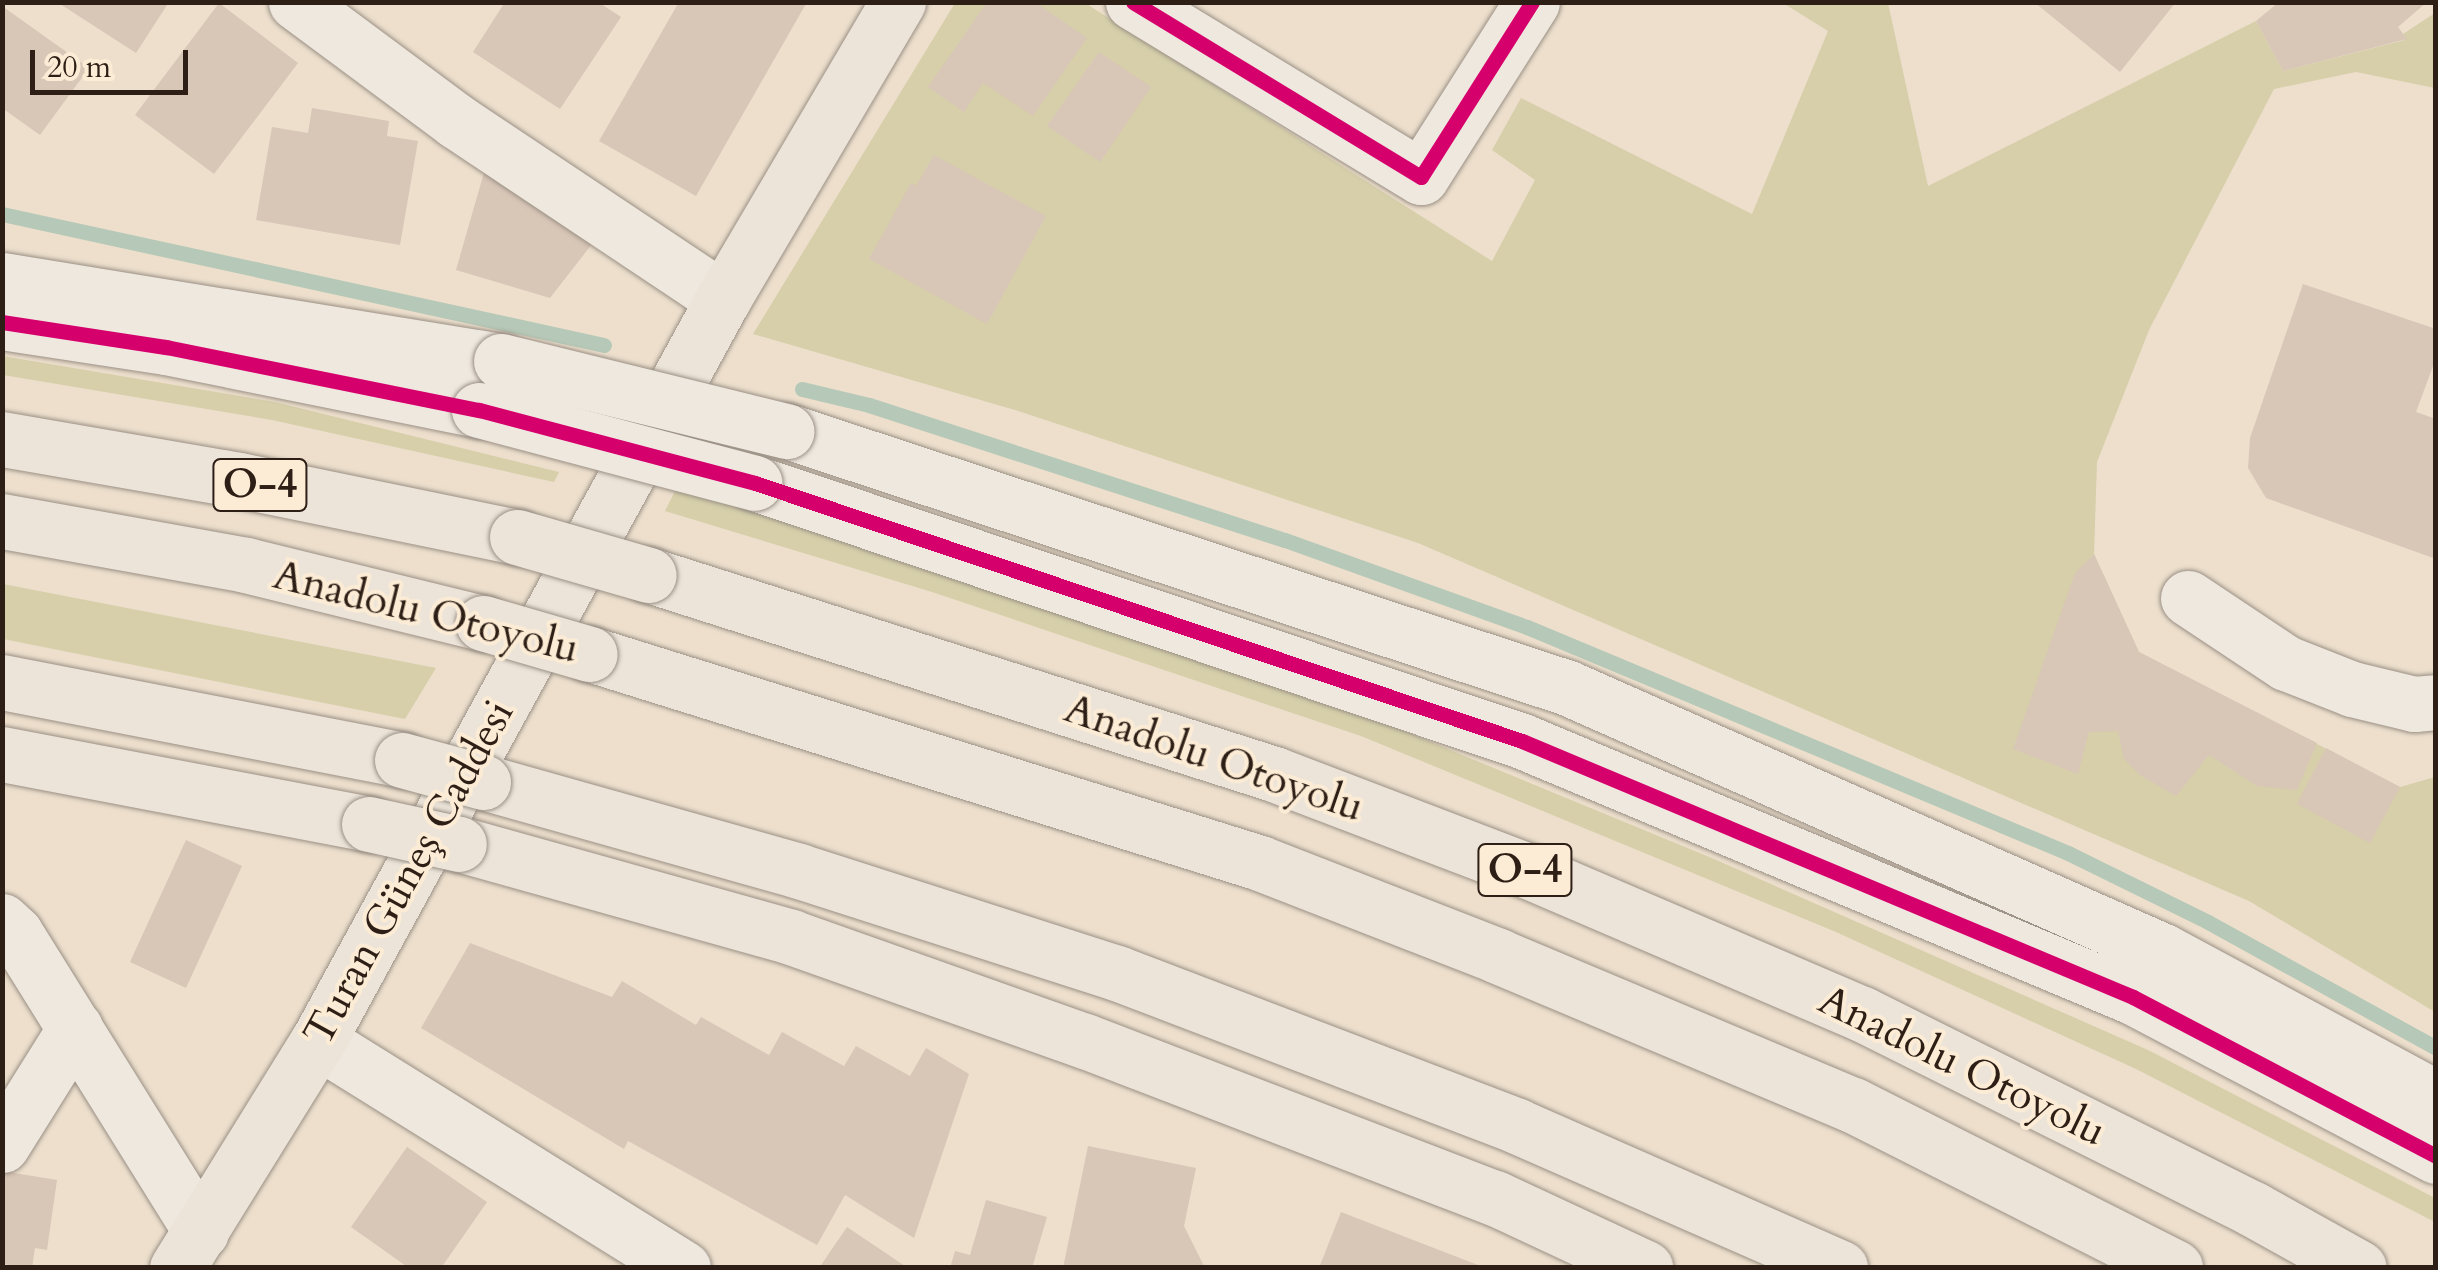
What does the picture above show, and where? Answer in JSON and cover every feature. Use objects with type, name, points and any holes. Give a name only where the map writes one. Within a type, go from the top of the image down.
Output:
[{"type":"main road","name":"Turan Güneş Caddesi","points":[[189,1250],[318,1040],[723,299],[898,2]]},
{"type":"main road","name":"Anadolu Otoyolu","points":[[2,439],[239,480],[517,537],[649,575],[1274,774],[1526,870],[1862,1014],[2253,1209],[2359,1268]]},
{"type":"main road","name":"Anadolu Otoyolu","points":[[2,521],[246,565],[482,623],[1278,870],[1498,956],[1853,1104],[2175,1268]]},
{"type":"main road","points":[[2,682],[402,760],[799,871],[1116,973],[1517,1126],[1840,1268]]},
{"type":"main road","points":[[2,754],[459,844],[791,937],[1084,1040],[1495,1198],[1645,1268]]},
{"type":"street","points":[[296,2],[456,121],[723,299]]},
{"type":"street","points":[[1134,2],[1421,177],[1532,2]]},
{"type":"street","points":[[2,280],[501,360],[786,430],[1568,688],[2163,951],[2436,1098]]},
{"type":"street","points":[[2,322],[166,348],[479,410],[754,483],[1522,741],[2133,997],[2436,1156]]},
{"type":"street","points":[[2188,598],[2286,664],[2352,689],[2414,704],[2436,702]]},
{"type":"street","points":[[2,921],[75,1028],[189,1250]]},
{"type":"street","points":[[2,1145],[75,1028]]},
{"type":"street","points":[[318,1040],[683,1268]]},
{"type":"shaded area","points":[[955,3],[1085,3],[1492,261],[1535,180],[1492,150],[1521,98],[1752,214],[1828,31],[1783,3],[1888,3],[1928,186],[2256,21],[2283,71],[2405,40],[2403,34],[2435,13],[2435,88],[2356,72],[2274,89],[2149,330],[2097,462],[2094,554],[2139,652],[2400,787],[2435,777],[2435,1012],[2249,901],[1418,543],[1015,410],[753,334]]},
{"type":"shaded area","points":[[2,356],[275,402],[559,472],[554,482],[272,420],[3,375]]},
{"type":"shaded area","points":[[677,487],[940,570],[1368,716],[1714,859],[2148,1050],[2435,1198],[2435,1222],[2136,1069],[1836,932],[1361,736],[932,592],[665,511]]},
{"type":"shaded area","points":[[2,584],[436,668],[405,719],[3,639]]},
{"type":"building","points":[[57,2],[169,2],[136,53]]},
{"type":"building","points":[[505,2],[598,2],[621,17],[560,109],[473,52]]},
{"type":"building","points":[[679,2],[807,2],[696,196],[599,141]]},
{"type":"building","points":[[987,2],[1035,2],[1087,38],[1033,116],[983,83],[964,112],[928,87]]},
{"type":"building","points":[[2034,2],[2176,2],[2120,72]]},
{"type":"building","points":[[2279,2],[2427,2],[2398,27],[2407,39],[2283,71],[2256,21]]},
{"type":"building","points":[[219,3],[298,63],[214,174],[135,115]]},
{"type":"building","points":[[2,6],[89,68],[40,135],[2,108]]},
{"type":"building","points":[[1099,52],[1151,87],[1100,162],[1047,126]]},
{"type":"building","points":[[312,108],[389,121],[387,136],[418,141],[400,245],[256,220],[272,127],[308,133]]},
{"type":"building","points":[[934,155],[1046,216],[987,324],[869,259],[911,183],[916,186]]},
{"type":"building","points":[[485,169],[592,244],[550,298],[456,270]]},
{"type":"building","points":[[2303,284],[2436,329],[2436,358],[2416,412],[2436,419],[2436,559],[2266,498],[2248,468],[2250,438]]},
{"type":"building","points":[[2094,554],[2139,652],[2317,743],[2297,790],[2257,786],[2209,755],[2176,796],[2140,775],[2124,759],[2118,731],[2089,732],[2078,774],[2013,749],[2075,573]]},
{"type":"building","points":[[2326,748],[2400,787],[2370,843],[2297,804]]},
{"type":"building","points":[[186,840],[242,866],[186,988],[130,962]]},
{"type":"building","points":[[470,943],[612,997],[622,981],[696,1025],[701,1017],[769,1055],[782,1032],[844,1066],[856,1046],[910,1076],[926,1048],[969,1074],[914,1238],[845,1195],[817,1245],[628,1141],[624,1149],[421,1028]]},
{"type":"building","points":[[1088,1146],[1196,1168],[1184,1226],[1205,1268],[1063,1268]]},
{"type":"building","points":[[407,1147],[487,1202],[441,1268],[409,1268],[351,1227]]},
{"type":"building","points":[[2,1171],[57,1180],[47,1250],[35,1248],[32,1268],[2,1264]]},
{"type":"building","points":[[986,1200],[1047,1217],[1032,1268],[950,1268],[955,1251],[970,1255]]},
{"type":"building","points":[[1341,1212],[1483,1267],[1483,1268],[1319,1268]]},
{"type":"building","points":[[847,1227],[908,1268],[819,1268]]},
{"type":"waterway","points":[[2,214],[604,345]]},
{"type":"waterway","points":[[802,389],[869,405],[1285,540],[1527,627],[2068,853],[2208,922],[2436,1048]]},
{"type":"cycle path","points":[[1133,2],[1421,177],[1532,2]]},
{"type":"cycle path","points":[[2,322],[166,347],[479,410],[755,483],[1522,741],[2133,997],[2436,1156]]}]
